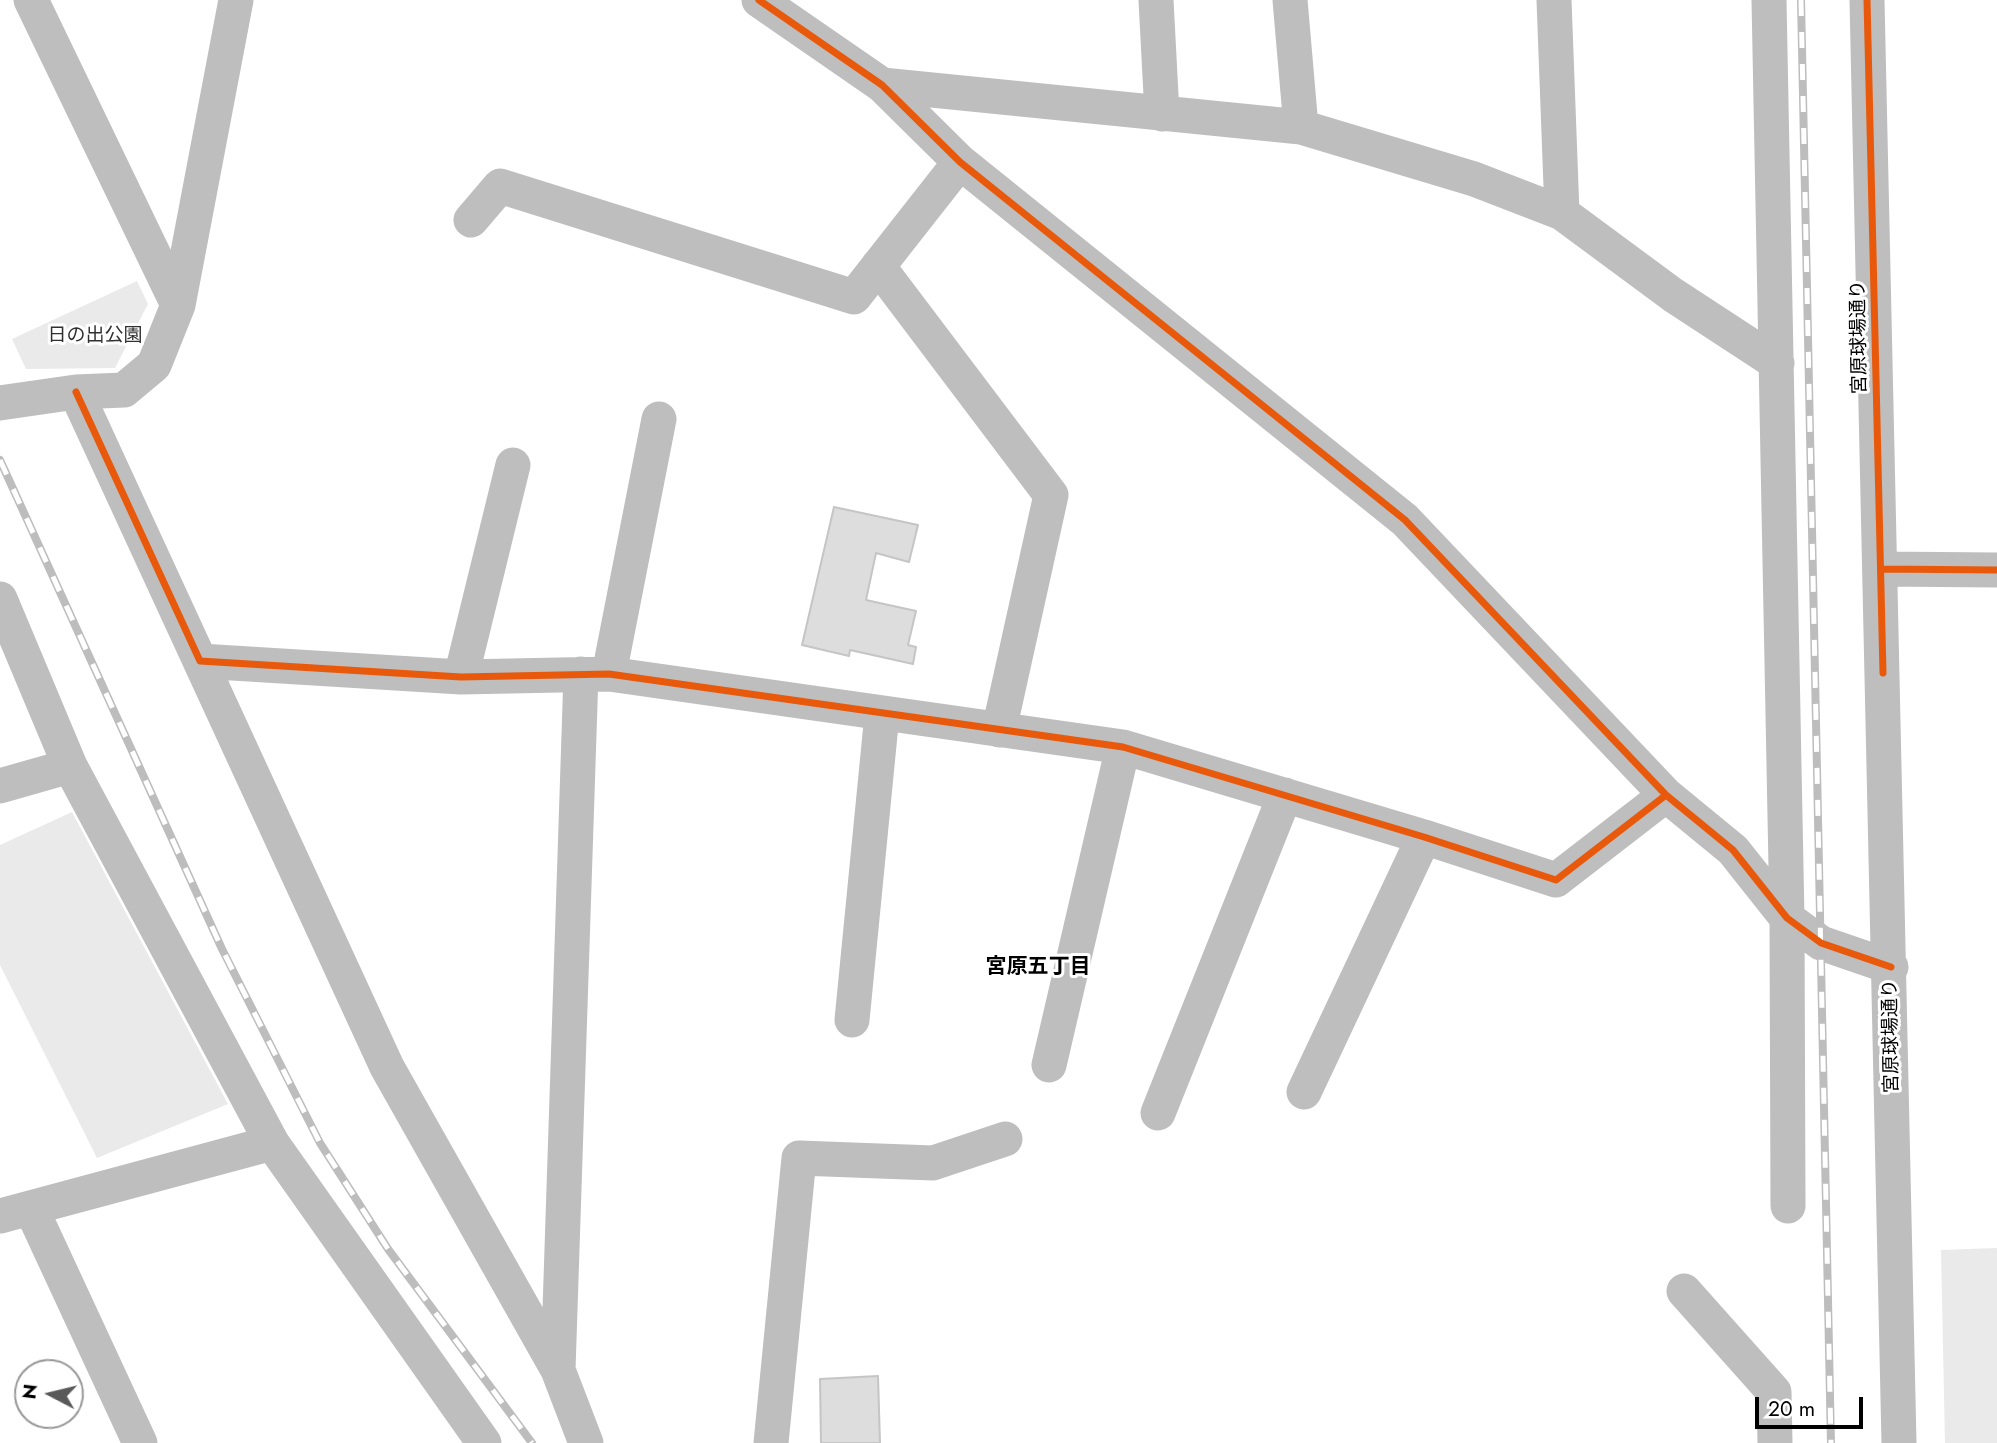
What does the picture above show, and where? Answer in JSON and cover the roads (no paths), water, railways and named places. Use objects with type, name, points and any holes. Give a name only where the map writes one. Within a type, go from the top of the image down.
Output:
[{"type":"street","points":[[31,0],[178,305]]},
{"type":"street","points":[[0,403],[124,390],[154,365],[178,305],[236,0]]},
{"type":"street","points":[[759,0],[794,13],[882,85],[960,162],[1405,520],[1666,795],[1733,850],[1787,918],[1821,943],[1891,967]]},
{"type":"street","points":[[1157,0],[1162,114]]},
{"type":"street","points":[[1290,0],[1301,127]]},
{"type":"street","points":[[1554,0],[1562,213]]},
{"type":"street","points":[[1769,0],[1787,918],[1788,1206]]},
{"type":"street","name":"宮原球場通り","points":[[1867,0],[1891,967],[1899,1443]]},
{"type":"street","points":[[882,85],[1301,127],[1474,179],[1562,213],[1673,295],[1777,363]]},
{"type":"street","points":[[471,220],[500,186],[854,297],[960,162]]},
{"type":"street","points":[[878,266],[1051,495],[999,730]]},
{"type":"street","points":[[76,393],[387,1067],[558,1370],[586,1443]]},
{"type":"street","points":[[558,1370],[595,674],[659,419]]},
{"type":"street","points":[[461,677],[513,465]]},
{"type":"street","points":[[1881,569],[1997,570]]},
{"type":"street","points":[[0,598],[70,766],[272,1143],[484,1443]]},
{"type":"street","points":[[200,661],[461,677],[595,674],[1123,747],[1424,837],[1556,880],[1666,795]]},
{"type":"street","points":[[852,1020],[882,714]]},
{"type":"street","points":[[1049,1065],[1123,747]]},
{"type":"street","points":[[0,786],[70,766]]},
{"type":"street","points":[[1158,1113],[1285,795]]},
{"type":"street","points":[[1304,1092],[1424,837]]},
{"type":"street","points":[[771,1443],[799,1158],[933,1163],[1005,1139]]},
{"type":"street","points":[[140,1443],[16,1212],[272,1143]]},
{"type":"street","points":[[1684,1291],[1774,1392],[1775,1443]]},
{"type":"railway","points":[[1801,0],[1831,1443]]},
{"type":"railway","points":[[0,460],[222,949],[320,1143],[388,1249],[532,1443]]},
{"type":"district","name":"宮原五丁目","points":[[1038,968]]},
{"type":"park label","name":"日の出公園","points":[[95,336]]}]
